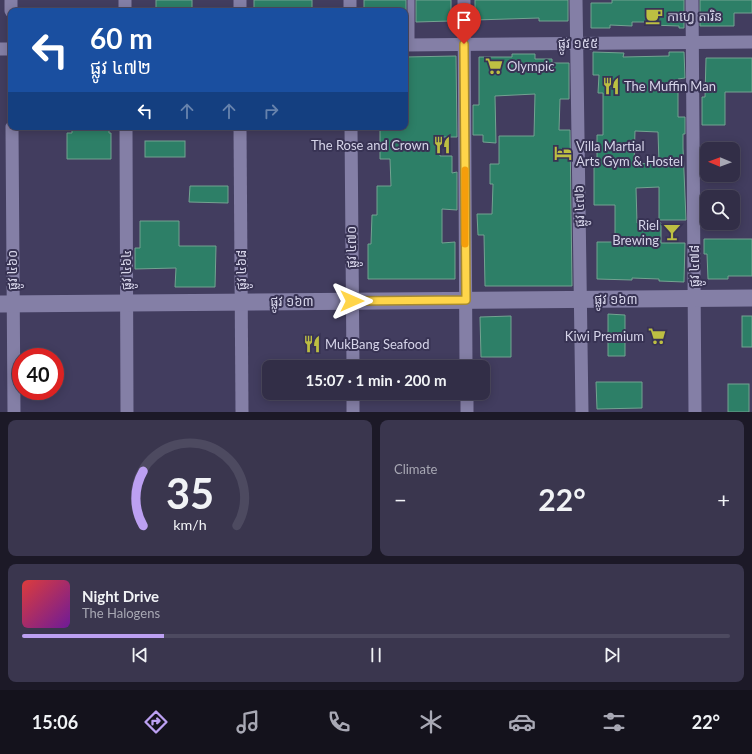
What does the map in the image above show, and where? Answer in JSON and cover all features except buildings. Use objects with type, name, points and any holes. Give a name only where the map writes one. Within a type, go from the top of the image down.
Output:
[{"type":"street","points":[[464,0],[466,360]]},
{"type":"street","name":"ផ្លូវ ៤៧៦","points":[[576,0],[582,412]]},
{"type":"street","name":"ផ្លូវ ៤៧៨","points":[[692,0],[695,412]]},
{"type":"street","name":"ផ្លូវ ១៥៥","points":[[408,45],[752,42]]},
{"type":"street","name":"ផ្លូវ ៤៦០","points":[[12,130],[6,304],[14,412]]},
{"type":"street","name":"ផ្លូវ ៤៦៤","points":[[126,130],[127,412]]},
{"type":"street","name":"ផ្លូវ ៤៦៨","points":[[240,130],[242,412]]},
{"type":"street","name":"ផ្លូវ ៤៧០","points":[[350,130],[353,360]]},
{"type":"street","name":"ផ្លូវ ១៦៣","points":[[6,304],[752,298]]},
{"type":"street","points":[[353,400],[353,412]]},
{"type":"street","points":[[467,400],[467,412]]},
{"type":"lane","points":[[408,45],[411,0]]},
{"type":"slow traffic","points":[[465,170],[465,244]]},
{"type":"place","name":"កាហ្វេ តារិន","points":[[654,16]]},
{"type":"place","name":"Olympic","points":[[494,66]]},
{"type":"place","name":"The Muffin Man","points":[[611,86]]},
{"type":"place","name":"The Rose and Crown","points":[[442,145]]},
{"type":"place","name":"Villa Martial Arts Gym & Hostel","points":[[563,153]]},
{"type":"place","name":"Riel Brewing","points":[[672,232]]},
{"type":"place","name":"Kiwi Premium","points":[[657,336]]},
{"type":"place","name":"MukBang Seafood","points":[[312,344]]},
{"type":"route","points":[[352,301],[466,300],[464,44]]}]
